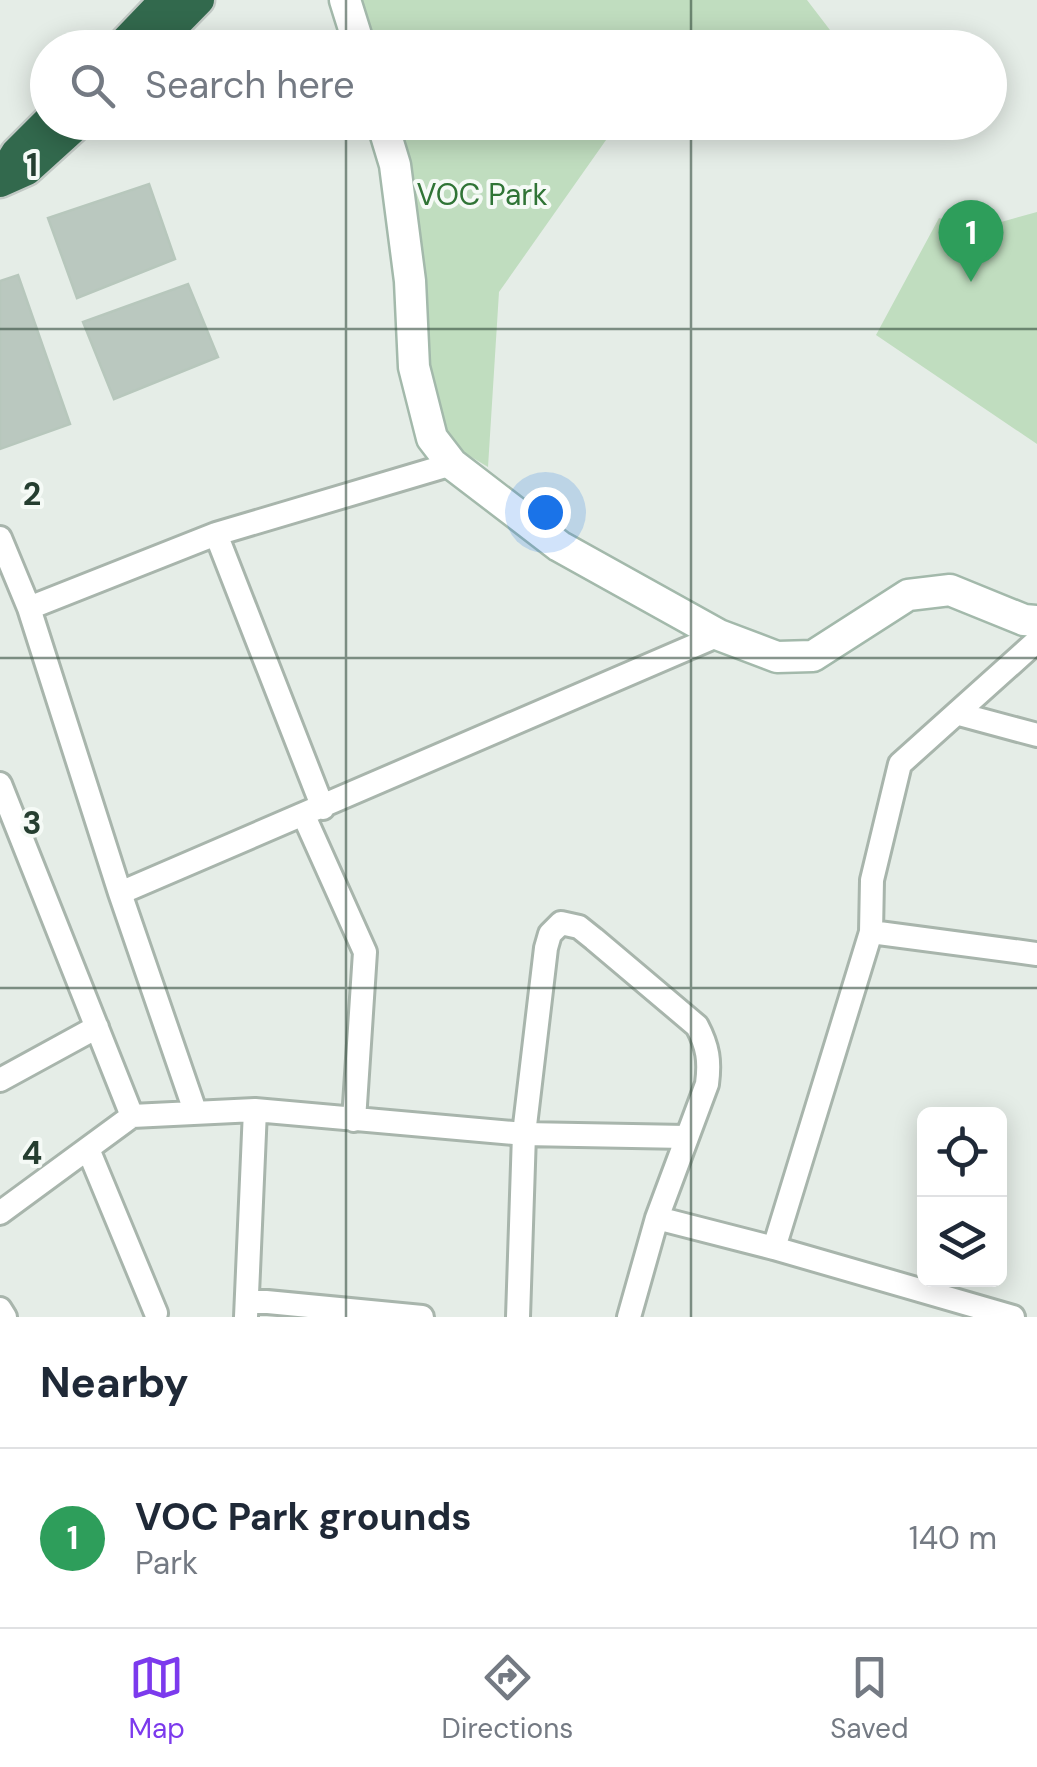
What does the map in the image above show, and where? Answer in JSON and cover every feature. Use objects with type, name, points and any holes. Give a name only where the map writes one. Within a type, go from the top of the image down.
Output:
[{"type":"highway","points":[[136,30],[165,0]]},
{"type":"highway","points":[[169,30],[198,0]]},
{"type":"highway","points":[[0,180],[30,139]]},
{"type":"highway","points":[[0,180],[27,170],[60,140]]},
{"type":"main road","points":[[345,0],[354,30]]},
{"type":"main road","points":[[388,140],[395,164],[410,280],[414,368],[432,438],[452,464],[558,546],[719,635],[776,657],[813,656],[908,596],[950,590],[1024,620],[1037,621]]},
{"type":"street","points":[[28,608],[216,534],[452,464]]},
{"type":"street","points":[[216,534],[364,952],[354,1120]]},
{"type":"street","points":[[0,538],[28,608],[195,1111]]},
{"type":"street","points":[[120,892],[719,635]]},
{"type":"street","points":[[774,1248],[872,932],[872,880],[900,764],[1037,641]]},
{"type":"street","points":[[959,714],[1037,734]]},
{"type":"street","points":[[0,784],[132,1116]]},
{"type":"street","points":[[518,1317],[524,1134],[546,948],[550,934],[560,923],[578,927],[594,939],[697,1026],[708,1045],[707,1084],[657,1218],[629,1317]]},
{"type":"street","points":[[872,932],[1037,954]]},
{"type":"street","points":[[0,1080],[97,1028]]},
{"type":"street","points":[[254,1110],[246,1309],[422,1317]]},
{"type":"street","points":[[0,1213],[132,1116],[254,1110],[524,1134],[686,1137]]},
{"type":"street","points":[[88,1149],[156,1314]]},
{"type":"street","points":[[657,1218],[1012,1317]]},
{"type":"street","points":[[0,1310],[5,1317]]},
{"type":"green space","points":[[358,0],[807,0],[830,30],[368,30]]},
{"type":"green space","name":"VOC Park","points":[[399,140],[606,140],[499,292],[488,467],[448,443],[427,357]]},
{"type":"green space","points":[[1037,212],[1037,444],[876,335],[939,218],[976,229]]},
{"type":"building","points":[[149,184],[175,259],[77,298],[48,218]]},
{"type":"building","points":[[18,275],[70,424],[0,449],[0,281]]},
{"type":"building","points":[[188,284],[218,357],[114,399],[83,322]]},
{"type":"place","name":"VOC Park grounds","points":[[971,282]]}]
